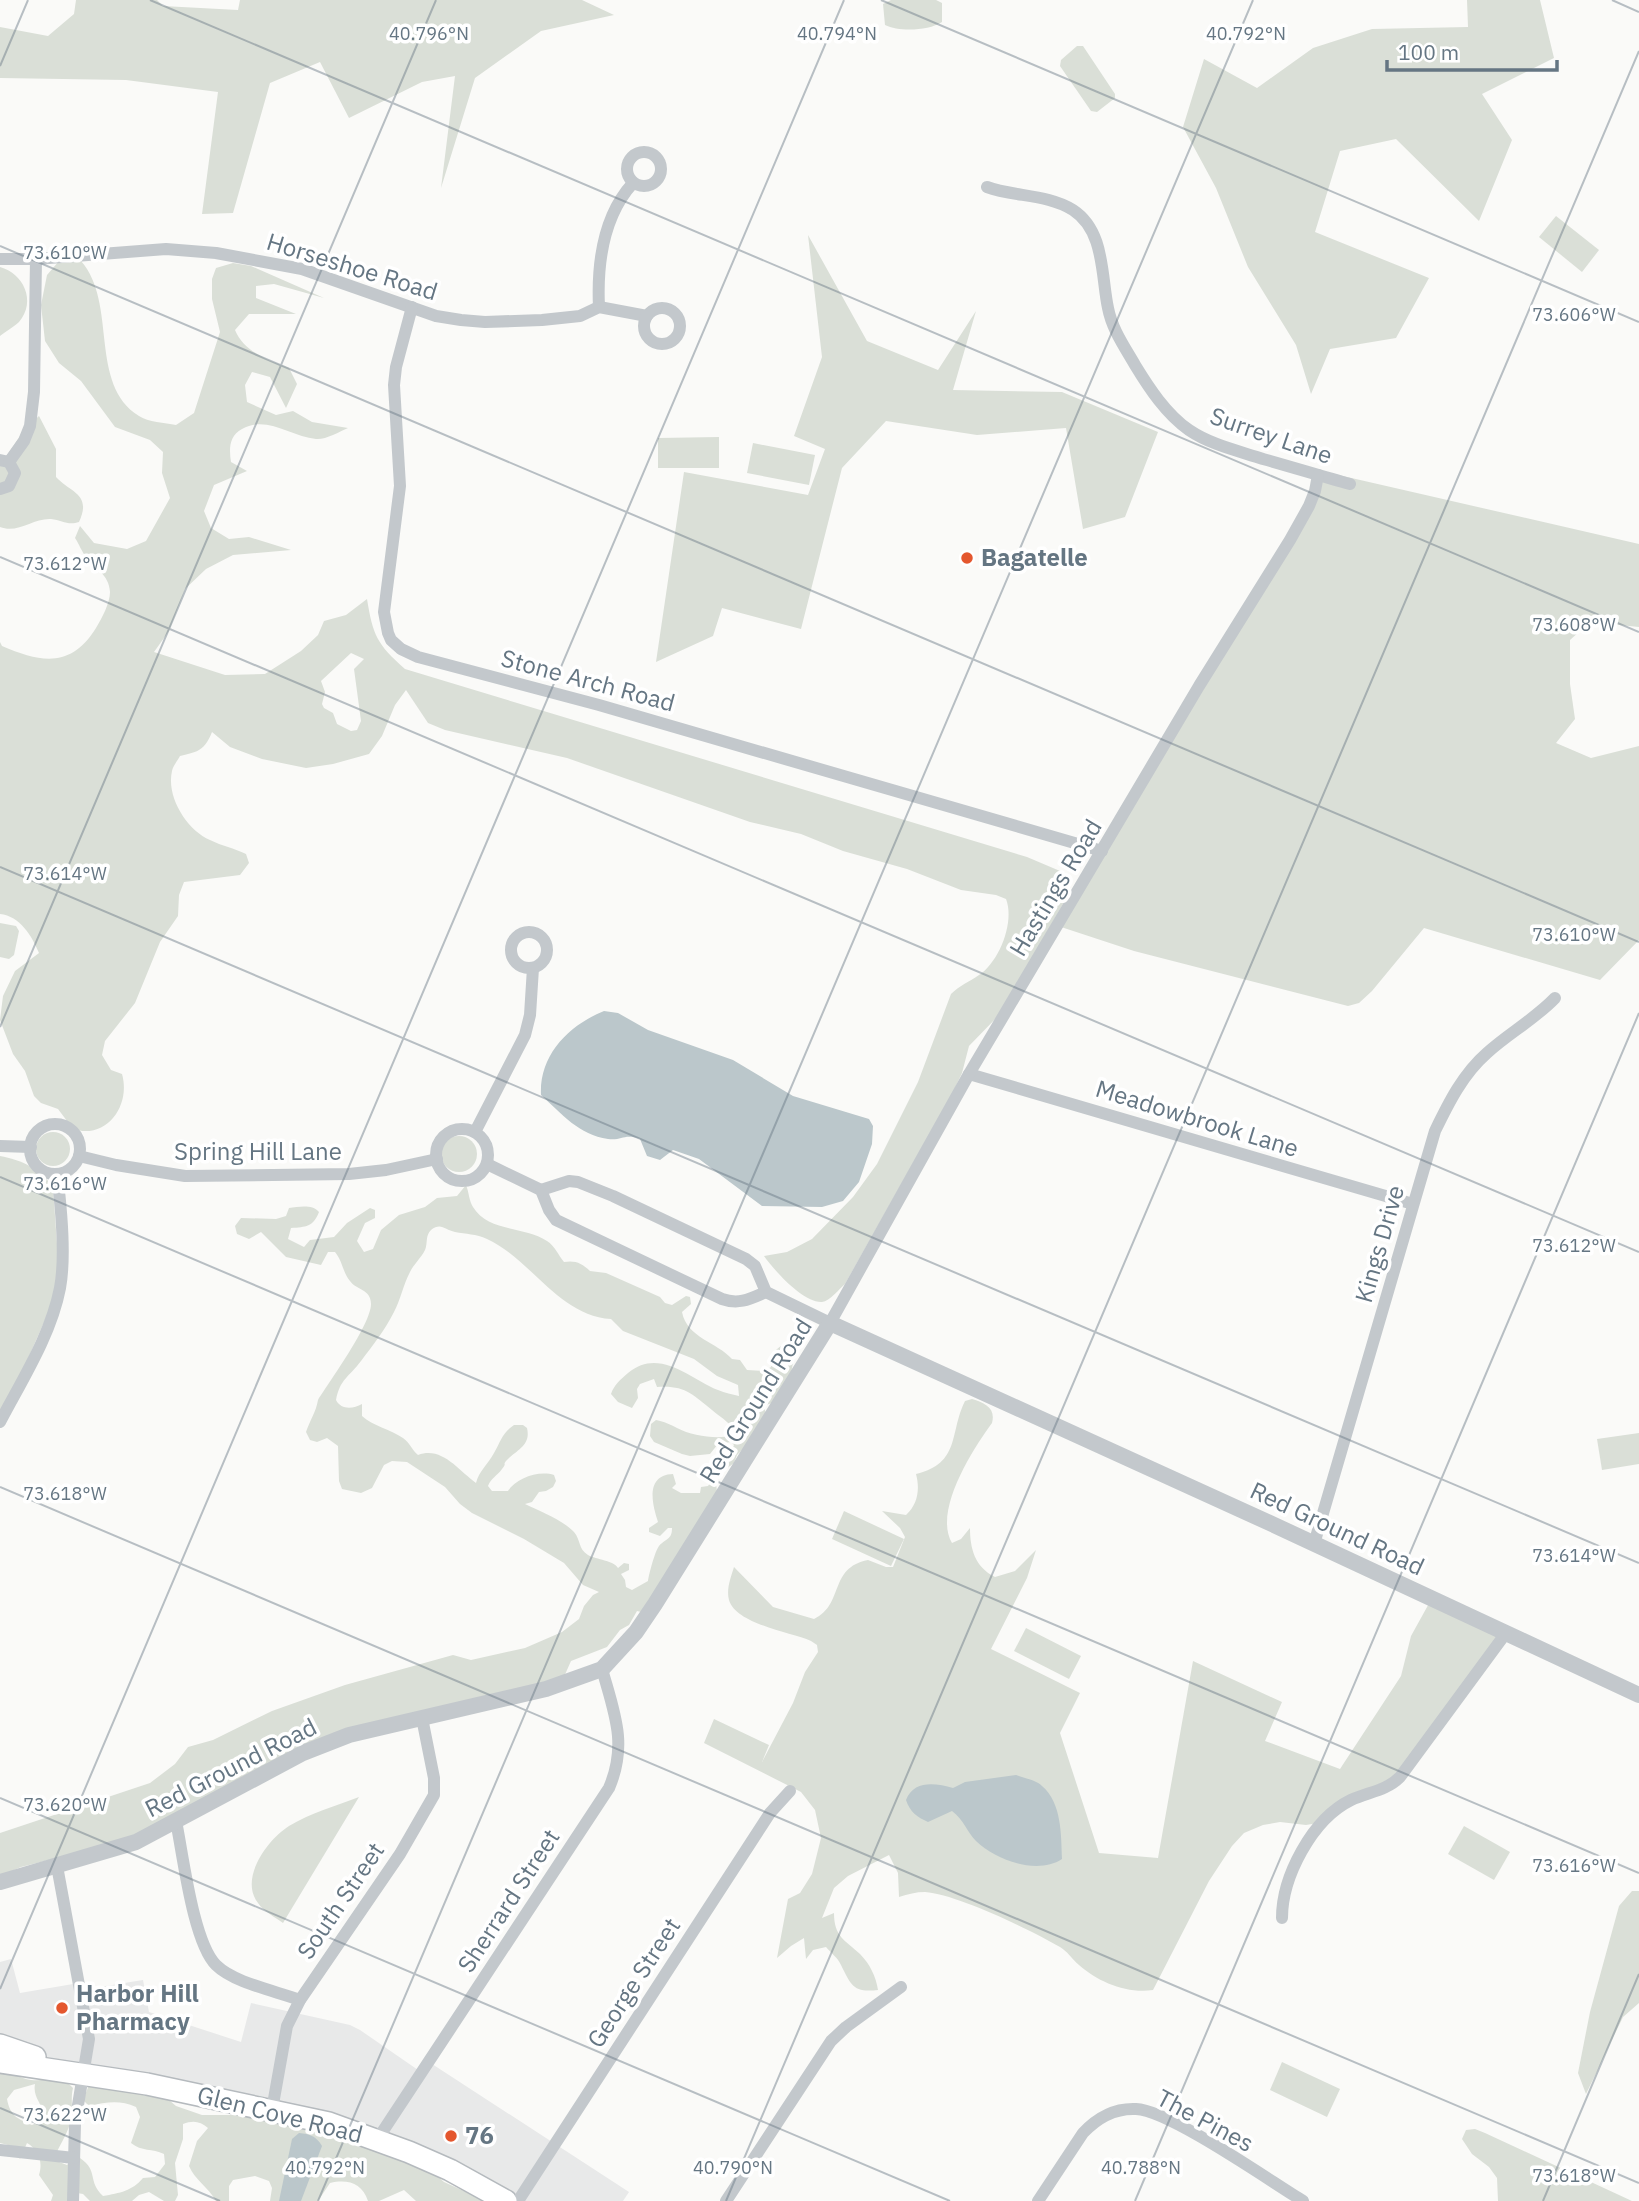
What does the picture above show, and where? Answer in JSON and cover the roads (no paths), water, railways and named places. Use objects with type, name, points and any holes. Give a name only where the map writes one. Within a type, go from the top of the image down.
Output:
[{"type":"main road","name":"Glen Cove Road","points":[[0,2045],[84,2073]]},
{"type":"main road","name":"Glen Cove Road","points":[[0,2062],[84,2073],[329,2123],[450,2170],[506,2201]]},
{"type":"street","points":[[599,307],[599,270],[606,235],[618,202],[633,183]]},
{"type":"street","name":"Surrey Lane","points":[[986,187],[1005,194],[1052,201],[1072,210],[1091,230],[1101,260],[1108,310],[1115,331],[1147,385],[1169,413],[1189,430],[1233,450],[1350,484]]},
{"type":"street","name":"Horseshoe Road","points":[[0,259],[36,259],[166,249],[216,253],[302,269],[436,316],[485,322],[580,316],[599,307],[647,316]]},
{"type":"street","points":[[0,489],[9,486],[14,478],[14,469],[4,461],[24,441],[30,426],[34,392],[36,259]]},
{"type":"street","name":"Stone Arch Road","points":[[412,307],[394,385],[400,485],[384,612],[387,633],[401,649],[418,657],[599,705],[1102,851]]},
{"type":"street","name":"Hastings Road","points":[[830,1323],[969,1074],[1199,686],[1303,517],[1315,491],[1318,475]]},
{"type":"street","points":[[475,1132],[525,1035],[530,1015],[533,968]]},
{"type":"street","name":"Kings Drive","points":[[1314,1544],[1435,1130],[1452,1095],[1486,1053],[1555,998]]},
{"type":"street","name":"Meadowbrook Lane","points":[[969,1074],[1413,1204]]},
{"type":"street","points":[[60,1125],[75,1134],[79,1141],[79,1156],[71,1168],[57,1174],[46,1172],[37,1166],[31,1147],[41,1129],[60,1125]]},
{"type":"street","points":[[467,1129],[475,1132],[485,1143],[488,1157],[486,1164],[476,1177],[459,1181],[444,1174],[437,1159],[440,1143],[451,1132],[467,1129]]},
{"type":"street","points":[[0,1146],[31,1147]]},
{"type":"street","name":"Spring Hill Lane","points":[[79,1156],[175,1176],[196,1177],[349,1174],[386,1170],[437,1159]]},
{"type":"street","points":[[486,1164],[541,1190],[556,1220],[722,1299],[741,1302],[766,1292]]},
{"type":"street","points":[[0,1422],[45,1331],[60,1286],[60,1199],[57,1174]]},
{"type":"street","points":[[541,1190],[569,1181],[613,1196],[746,1259],[755,1266],[766,1292],[830,1323]]},
{"type":"street","name":"Red Ground Road","points":[[0,1882],[136,1842],[303,1753],[349,1735],[545,1689],[602,1669],[636,1632],[655,1604],[830,1323],[1639,1695]]},
{"type":"street","points":[[1282,1919],[1282,1903],[1292,1871],[1312,1836],[1331,1814],[1344,1804],[1386,1788],[1400,1777],[1506,1633]]},
{"type":"street","name":"Sherrard Street","points":[[377,2140],[609,1788],[620,1743],[602,1669]]},
{"type":"street","name":"South Street","points":[[272,2110],[287,2026],[300,2000],[400,1854],[434,1795],[434,1778],[422,1718]]},
{"type":"street","name":"George Street","points":[[517,2201],[770,1813],[790,1791]]},
{"type":"street","points":[[176,1821],[191,1895],[208,1953],[216,1965],[228,1974],[300,2000]]},
{"type":"street","points":[[57,1866],[89,2039],[75,2123],[73,2201]]},
{"type":"street","points":[[726,2201],[831,2041],[901,1987]]},
{"type":"street","name":"The Pines","points":[[1038,2201],[1091,2124],[1118,2110],[1135,2109],[1149,2111],[1181,2126],[1303,2201]]},
{"type":"street","points":[[0,2150],[74,2158]]},
{"type":"place","name":"Bagatelle","points":[[967,558]]},
{"type":"place","name":"Harbor Hill Pharmacy","points":[[62,2008]]},
{"type":"place","name":"76","points":[[451,2136]]}]
